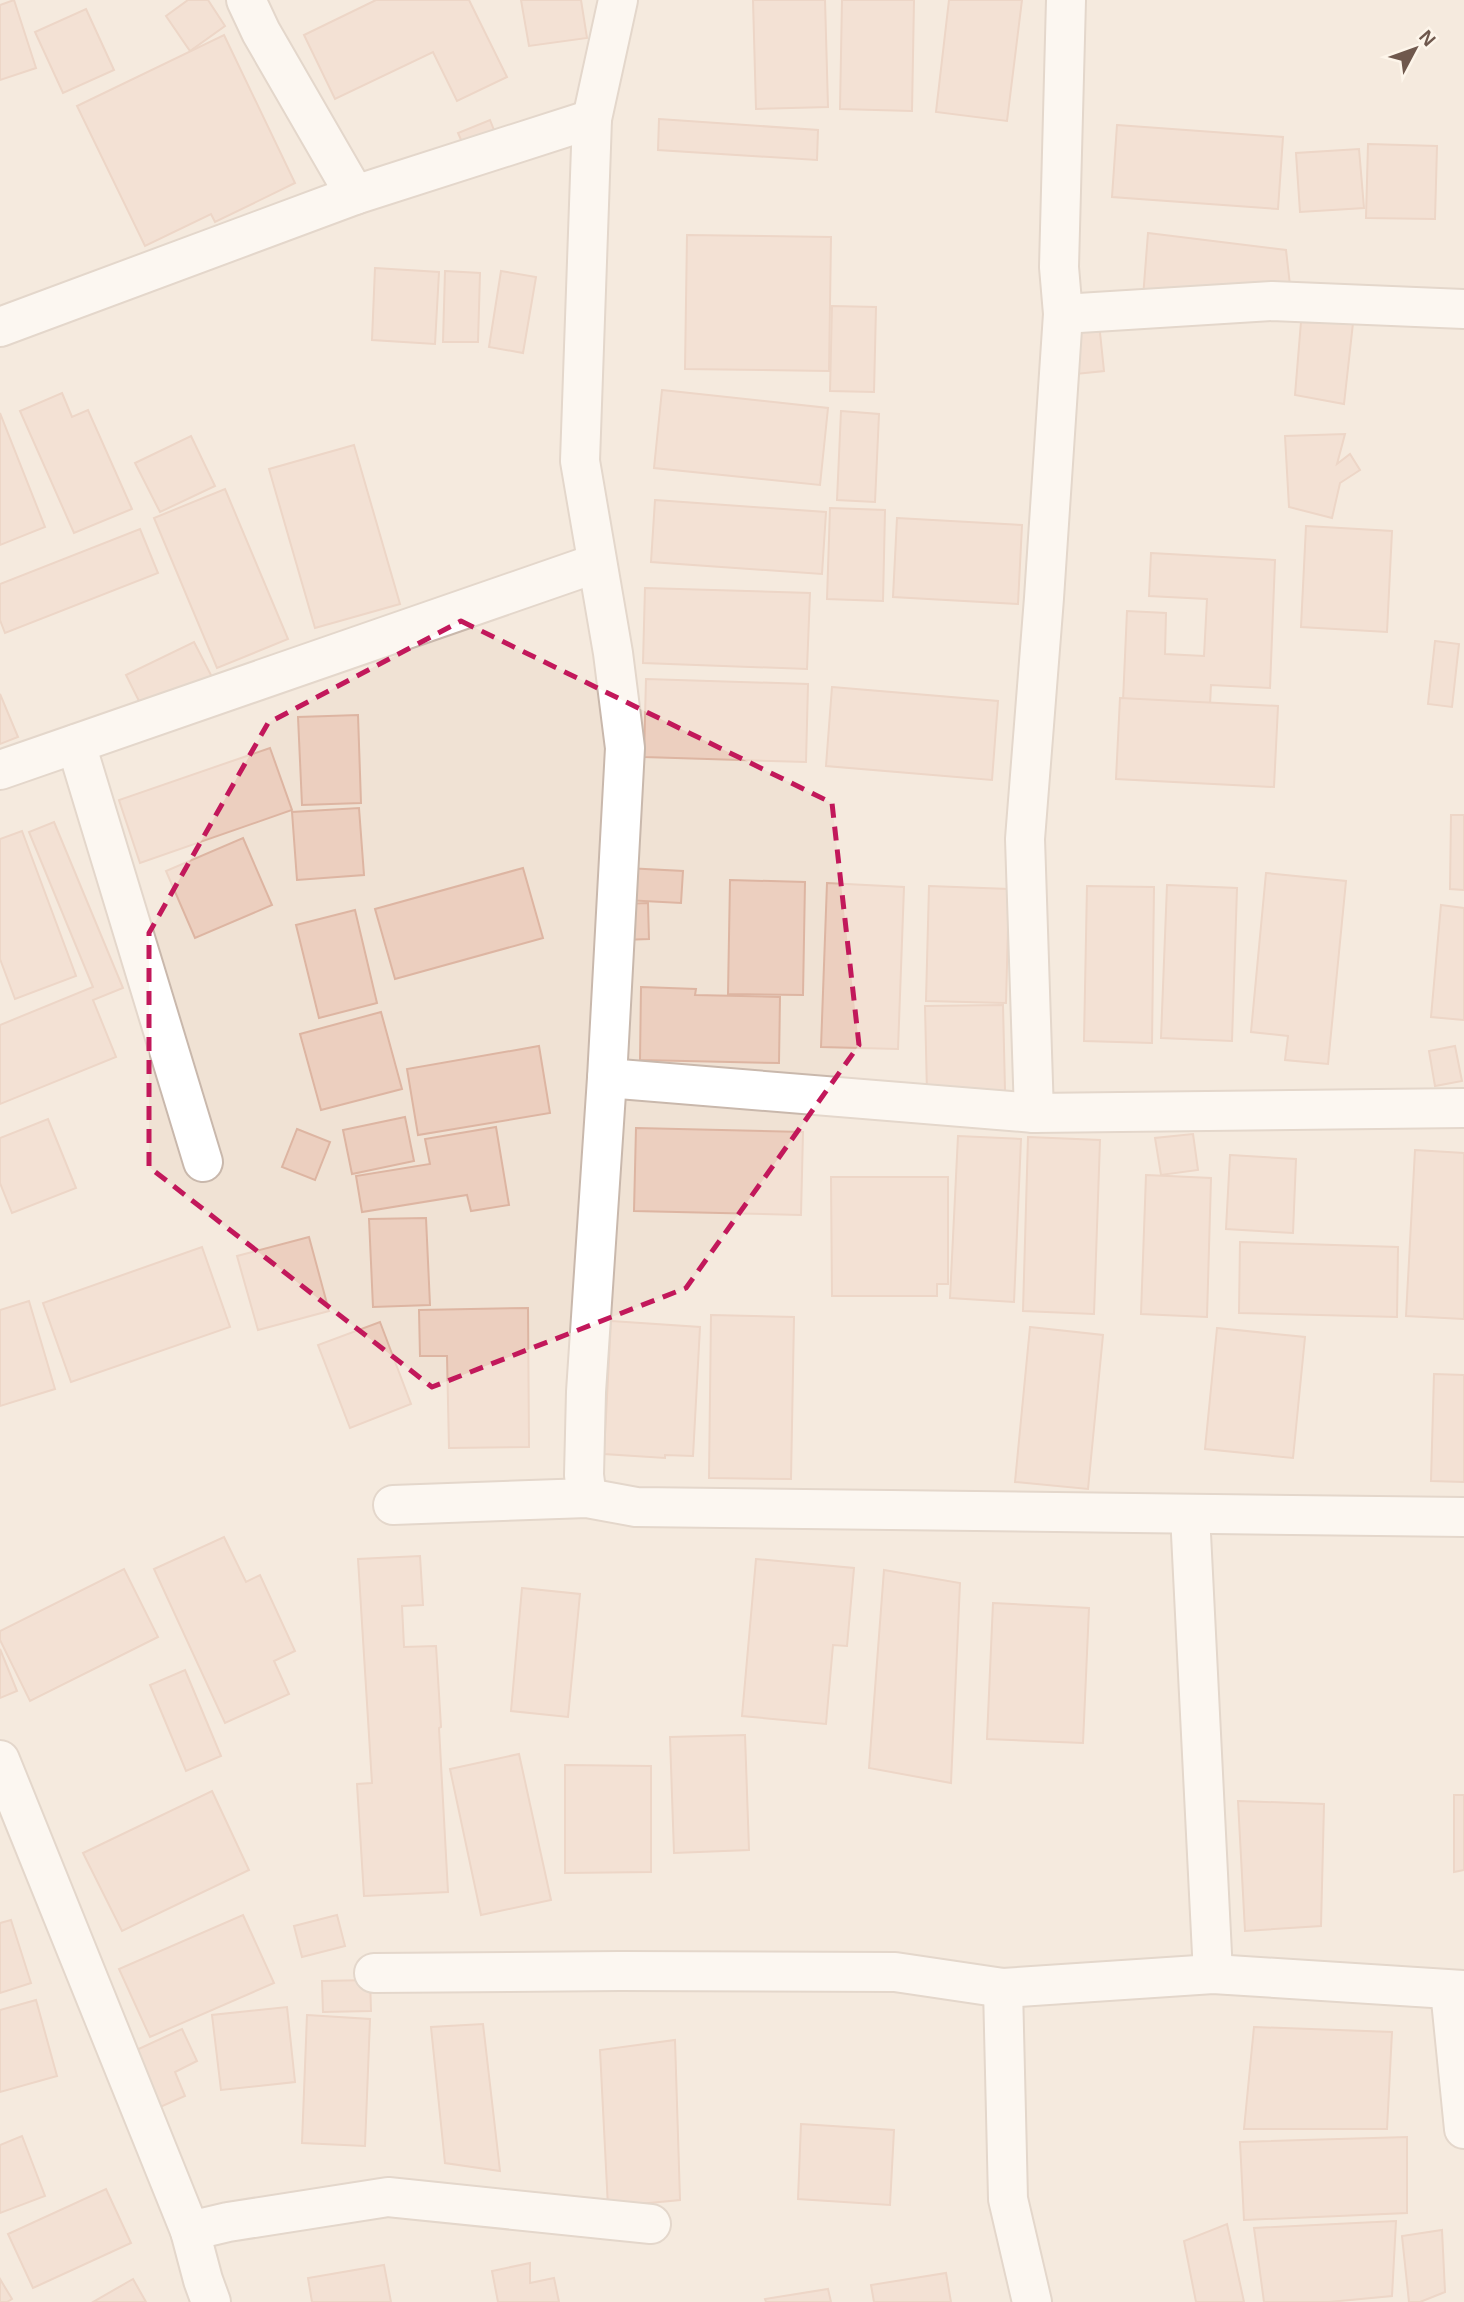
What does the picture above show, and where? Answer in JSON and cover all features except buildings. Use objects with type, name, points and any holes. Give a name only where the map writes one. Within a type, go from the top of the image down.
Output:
[{"type":"street","points":[[246,0],[261,32],[355,195]]},
{"type":"street","points":[[587,1498],[584,1475],[586,1392],[625,748],[619,692],[580,461],[592,119],[618,0]]},
{"type":"street","points":[[1034,1113],[1025,839],[1063,314],[1059,267],[1066,0]]},
{"type":"street","points":[[0,327],[355,195],[592,119]]},
{"type":"street","points":[[1063,314],[1272,302],[1464,309]]},
{"type":"street","points":[[0,770],[597,563]]},
{"type":"street","points":[[76,744],[203,1162]]},
{"type":"street","points":[[607,1079],[1034,1113],[1464,1108]]},
{"type":"street","points":[[393,1505],[587,1498],[636,1507],[1464,1517]]},
{"type":"street","points":[[1189,1514],[1213,1973]]},
{"type":"street","points":[[0,1760],[190,2231],[211,2302]]},
{"type":"street","points":[[374,1973],[895,1972],[1003,1987],[1213,1973],[1457,1990],[1464,2129]]},
{"type":"street","points":[[1003,1987],[1007,2199],[1032,2302]]},
{"type":"street","points":[[190,2231],[228,2222],[388,2197],[651,2224]]},
{"type":"highlighted area","points":[[461,621],[832,803],[859,1045],[686,1288],[432,1387],[149,1167],[149,933],[268,723]]},
{"type":"shaded area","points":[[0,0],[1464,0],[1464,2302],[0,2302]]}]
